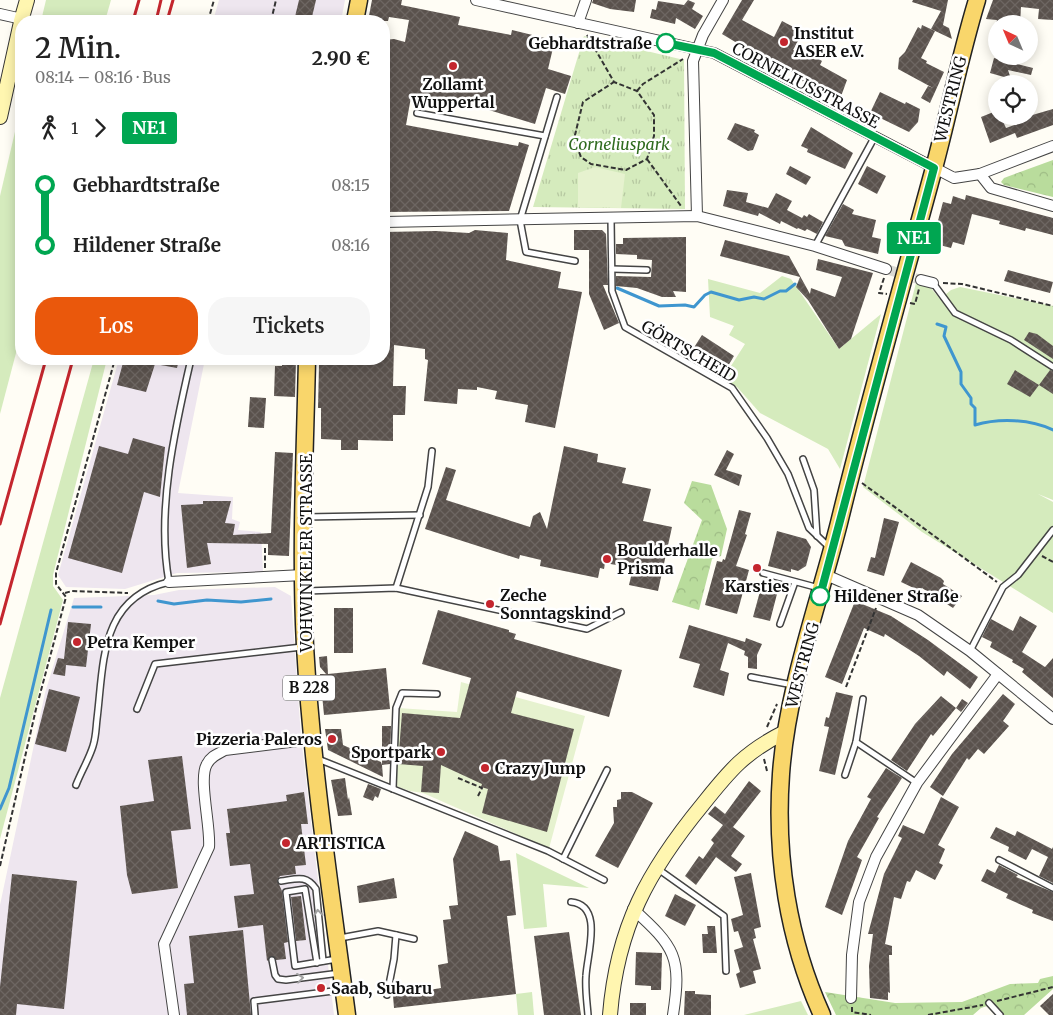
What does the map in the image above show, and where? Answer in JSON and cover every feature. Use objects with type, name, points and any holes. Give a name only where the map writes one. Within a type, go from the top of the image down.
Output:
[{"type":"main road","points":[[23,15],[27,0]]},
{"type":"main road","points":[[356,15],[359,0]]},
{"type":"main road","name":"WESTRING","points":[[822,1015],[802,966],[784,880],[779,814],[785,732],[851,475],[934,168],[962,48],[977,0]]},
{"type":"main road","points":[[0,118],[15,52]]},
{"type":"main road","name":"VOHWINKELER STRASSE","points":[[307,365],[303,583],[305,647],[315,758],[347,1015]]},
{"type":"main road","points":[[610,1015],[615,969],[633,909],[656,867],[674,839],[731,769],[757,746],[785,732]]},
{"type":"street","name":"CORNELIUSSTRASSE","points":[[476,0],[714,53],[954,178],[980,174],[1053,146]]},
{"type":"street","points":[[581,24],[586,0]]},
{"type":"street","points":[[697,216],[693,62],[703,35],[724,0]]},
{"type":"street","points":[[0,14],[15,19]]},
{"type":"street","points":[[980,174],[991,188],[1053,206]]},
{"type":"street","points":[[390,222],[697,216],[815,246],[886,269]]},
{"type":"street","points":[[921,280],[933,283]]},
{"type":"street","points":[[169,582],[265,578],[303,583]]},
{"type":"street","points":[[824,582],[880,597],[918,615],[970,651],[1053,719]]},
{"type":"street","points":[[851,998],[852,954],[859,902],[876,857],[917,783],[998,674]]},
{"type":"street","points":[[174,1015],[164,944],[209,847],[210,833],[203,777],[206,765],[213,756],[225,750],[313,739]]},
{"type":"street","points":[[633,909],[665,940],[674,957],[676,971],[673,1015]]},
{"type":"lane","points":[[557,97],[520,220],[526,252],[575,261]]},
{"type":"lane","points":[[416,113],[545,136]]},
{"type":"lane","points":[[815,246],[874,138]]},
{"type":"lane","name":"GÖRTSCHEID","points":[[611,219],[612,291],[626,327],[732,388],[771,445],[788,474],[809,528],[832,549]]},
{"type":"lane","points":[[612,269],[647,270]]},
{"type":"lane","points":[[933,283],[955,313],[1011,340],[1053,367]]},
{"type":"lane","points":[[76,785],[93,745],[109,638],[115,619],[123,606],[137,594],[151,586],[169,582],[166,509],[177,419],[190,365]]},
{"type":"lane","points":[[396,588],[428,487],[432,451]]},
{"type":"lane","points":[[803,459],[814,490],[817,536]]},
{"type":"lane","points":[[304,517],[420,515]]},
{"type":"lane","points":[[970,651],[1003,587],[1018,576],[1053,530]]},
{"type":"lane","points":[[763,573],[795,582],[824,582]]},
{"type":"lane","points":[[780,624],[795,582]]},
{"type":"lane","points":[[303,583],[396,588],[587,629],[621,612]]},
{"type":"lane","points":[[137,709],[155,664],[305,647]]},
{"type":"lane","points":[[751,677],[796,686]]},
{"type":"lane","points":[[393,789],[396,708],[402,693],[437,694]]},
{"type":"lane","points":[[845,775],[856,742],[863,699]]},
{"type":"lane","points":[[856,742],[917,783]]},
{"type":"lane","points":[[315,758],[563,859],[604,880]]},
{"type":"lane","points":[[563,859],[607,770]]},
{"type":"lane","points":[[999,860],[1053,888]]},
{"type":"lane","points":[[656,867],[724,916],[726,971]]},
{"type":"lane","points":[[281,881],[304,878],[310,881],[316,889],[323,961]]},
{"type":"lane","points":[[317,963],[305,889],[286,892],[295,966],[317,963],[323,961],[341,966]]},
{"type":"lane","points":[[571,902],[579,903],[589,912],[590,956],[586,975],[588,1015]]},
{"type":"lane","points":[[337,938],[378,931],[414,940]]},
{"type":"lane","points":[[387,995],[394,959],[396,935]]},
{"type":"lane","points":[[272,960],[275,975],[278,979],[286,980],[341,966]]},
{"type":"lane","points":[[255,1015],[254,1001],[344,990]]},
{"type":"lane","points":[[989,1004],[1000,1015]]},
{"type":"path","points":[[210,15],[214,0]]},
{"type":"path","points":[[272,15],[276,0]]},
{"type":"path","points":[[581,24],[588,42],[614,82],[637,91],[654,115],[655,124],[647,159],[626,170],[591,164],[581,157],[574,139],[583,102],[614,82]]},
{"type":"path","points":[[637,91],[643,84],[697,50]]},
{"type":"path","points":[[647,159],[682,206],[697,216]]},
{"type":"path","points":[[880,293],[886,269]]},
{"type":"path","points":[[933,283],[962,284],[1053,306]]},
{"type":"path","points":[[66,593],[56,584],[56,573],[113,365]]},
{"type":"path","points":[[851,475],[1003,587]]},
{"type":"path","points":[[265,546],[265,578]]},
{"type":"path","points":[[1036,552],[1053,562]]},
{"type":"path","points":[[66,593],[72,591],[137,594]]},
{"type":"path","points":[[0,866],[36,709],[66,593]]},
{"type":"path","points":[[846,687],[880,597]]},
{"type":"path","points":[[458,778],[482,788],[478,796]]},
{"type":"path","points":[[851,998],[852,1012],[871,1015]]},
{"type":"shaded area","points":[[219,0],[345,0],[342,15],[215,15]]},
{"type":"shaded area","points":[[117,365],[204,365],[178,493],[233,497],[232,519],[240,522],[238,530],[261,532],[263,572],[177,573],[125,589],[66,587],[58,575]]},
{"type":"shaded area","points":[[275,587],[291,596],[301,737],[334,1015],[0,1015],[0,905],[45,693],[74,598],[154,595],[179,590]]},
{"type":"green space","points":[[46,0],[111,0],[107,15],[42,15]]},
{"type":"green space","name":"Corneliuspark","points":[[584,36],[684,60],[685,209],[533,207]]},
{"type":"green space","points":[[15,132],[15,357],[0,414],[0,196]]},
{"type":"green space","points":[[1053,160],[1053,197],[1004,185],[1001,182],[1004,178]]},
{"type":"green space","points":[[595,167],[625,174],[621,208],[578,207],[578,173]]},
{"type":"green space","points":[[782,276],[791,279],[839,349],[881,314],[840,469],[828,449],[760,413],[737,387],[722,380],[745,344],[729,335],[734,326],[710,317],[708,279],[760,293]]},
{"type":"green space","points":[[916,283],[930,287],[940,299],[951,290],[960,287],[1053,306],[1053,500],[1038,494],[1053,502],[1053,613],[922,532],[863,487]]},
{"type":"green space","points":[[92,365],[106,365],[53,575],[53,586],[63,600],[0,839],[0,698]]},
{"type":"green space","points":[[692,481],[711,485],[727,529],[721,556],[712,559],[699,610],[672,602],[702,520],[684,503]]},
{"type":"green space","points":[[461,682],[585,716],[548,852],[514,833],[423,793],[393,785],[398,708],[457,712]]},
{"type":"green space","points":[[516,853],[589,888],[543,884],[547,927],[524,929]]},
{"type":"green space","points":[[1053,976],[1053,989],[1024,1015],[996,1015],[987,1006],[981,1008],[973,1015],[836,1015],[825,992],[895,1003],[962,1002],[1010,984],[1038,983],[1040,979]]},
{"type":"green space","points":[[532,992],[534,1015],[518,1015],[516,994]]},
{"type":"green space","points":[[801,1001],[808,1015],[744,1015]]},
{"type":"building","points":[[299,0],[316,0],[312,15],[295,15]]},
{"type":"building","points":[[372,0],[402,0],[401,5],[460,17],[458,25],[511,35],[512,30],[557,41],[555,49],[553,48],[548,69],[571,76],[565,94],[546,88],[535,124],[489,110],[411,97],[406,125],[518,146],[519,142],[529,145],[509,211],[390,212],[390,39],[405,42],[409,20],[390,17],[390,15],[369,15]]},
{"type":"building","points":[[593,0],[636,0],[634,12],[610,9],[592,3]]},
{"type":"building","points":[[688,0],[695,3],[692,9],[703,16],[695,29],[676,18],[675,24],[650,18],[652,9],[656,10],[658,1],[684,5]]},
{"type":"building","points":[[742,0],[754,0],[742,20],[774,37],[782,21],[803,32],[793,50],[812,59],[814,56],[822,61],[820,65],[847,80],[840,99],[829,98],[827,93],[796,78],[798,75],[783,67],[780,74],[760,64],[762,58],[722,34]]},
{"type":"building","points":[[913,0],[948,0],[943,25],[949,28],[952,39],[931,29],[941,11],[912,2]]},
{"type":"building","points":[[993,0],[1053,0],[1053,20],[1038,19],[1039,9],[1021,7],[1021,15],[988,15],[988,19],[986,19]]},
{"type":"building","points":[[922,25],[935,31],[921,58],[927,61],[926,63],[944,72],[930,103],[921,98],[928,86],[933,88],[898,69],[899,58],[905,52],[918,27],[921,29]]},
{"type":"building","points":[[992,65],[1021,65],[1033,68],[1031,75],[1008,70],[1010,75],[990,73]]},
{"type":"building","points":[[880,92],[920,109],[918,122],[909,132],[870,113]]},
{"type":"building","points":[[1053,109],[1053,125],[1017,138],[1015,133],[990,143],[981,117],[988,114],[988,125],[1005,125],[1006,128],[1014,125],[1038,125],[1038,113]]},
{"type":"building","points":[[735,123],[755,130],[754,132],[759,135],[753,150],[748,151],[727,139]]},
{"type":"building","points":[[811,127],[853,153],[845,169],[807,152],[808,149],[801,146]]},
{"type":"building","points":[[790,166],[811,177],[806,185],[786,174]]},
{"type":"building","points":[[867,166],[886,176],[877,194],[858,184]]},
{"type":"building","points":[[727,190],[748,193],[746,202],[768,208],[776,193],[792,201],[787,210],[802,218],[804,215],[807,217],[809,214],[823,222],[817,234],[807,229],[805,231],[797,229],[781,221],[780,224],[759,213],[758,216],[723,206]]},
{"type":"building","points":[[966,195],[1053,218],[1053,235],[1026,228],[1025,231],[999,224],[1000,221],[972,214],[964,245],[953,242],[951,248],[932,243],[943,202],[951,204],[953,196],[965,200]]},
{"type":"building","points":[[843,204],[854,210],[852,214],[876,220],[872,237],[881,239],[878,254],[845,246],[842,240],[825,236]]},
{"type":"building","points":[[475,230],[508,233],[506,260],[561,272],[558,288],[582,292],[555,428],[525,422],[528,405],[495,399],[497,391],[477,387],[477,390],[458,389],[457,404],[424,401],[428,360],[425,359],[425,349],[394,345],[393,386],[406,386],[405,415],[393,415],[393,441],[358,440],[358,450],[341,450],[341,440],[321,439],[321,408],[318,408],[319,365],[390,365],[390,232],[436,231],[469,233]]},
{"type":"building","points":[[574,230],[602,230],[606,234],[608,285],[603,285],[619,323],[604,330],[589,294],[589,250],[574,250]]},
{"type":"building","points":[[686,237],[686,292],[673,291],[676,297],[662,297],[637,288],[616,286],[616,276],[651,277],[652,260],[637,259],[637,255],[616,254],[616,244],[623,244],[623,238]]},
{"type":"building","points":[[725,240],[789,256],[810,294],[811,288],[835,297],[842,277],[816,270],[818,259],[873,273],[851,339],[839,349],[808,300],[796,287],[800,277],[720,256]]},
{"type":"building","points":[[1008,270],[1053,282],[1050,293],[1004,281]]},
{"type":"building","points":[[1029,332],[1037,334],[1053,346],[1053,359],[1024,340]]},
{"type":"building","points":[[702,335],[734,356],[728,366],[726,364],[723,368],[693,349]]},
{"type":"building","points":[[122,365],[155,365],[146,392],[117,385]]},
{"type":"building","points":[[160,365],[178,365],[177,368]]},
{"type":"building","points":[[296,365],[295,397],[274,396],[275,366]]},
{"type":"building","points":[[1015,370],[1039,385],[1030,397],[1007,384]]},
{"type":"building","points":[[1050,370],[1053,371],[1053,394],[1039,385]]},
{"type":"building","points":[[250,397],[266,398],[264,428],[248,427]]},
{"type":"building","points":[[133,438],[165,447],[160,497],[144,492],[122,573],[68,558],[99,446],[128,454]]},
{"type":"building","points":[[564,446],[598,454],[597,462],[626,468],[622,483],[651,489],[643,521],[672,527],[658,591],[629,585],[633,568],[605,563],[604,569],[600,568],[598,578],[540,566],[541,560],[520,555],[519,559],[425,529],[446,467],[456,470],[446,500],[530,527],[533,516],[540,512],[547,529]]},
{"type":"building","points":[[727,450],[734,454],[726,470],[742,475],[739,486],[714,475]]},
{"type":"building","points":[[275,452],[293,453],[289,556],[268,555],[268,544],[207,543],[211,564],[187,568],[181,505],[203,504],[203,501],[231,501],[225,523],[235,524],[233,535],[271,533]]},
{"type":"building","points":[[739,510],[751,513],[745,534],[747,535],[736,566],[749,570],[737,614],[705,605],[717,561],[722,562],[723,559],[725,560]]},
{"type":"building","points":[[884,518],[899,522],[884,576],[867,571],[871,557],[875,558]]},
{"type":"building","points":[[777,531],[806,539],[811,547],[806,566],[798,571],[791,569],[791,572],[768,566]]},
{"type":"building","points":[[911,562],[941,578],[944,581],[943,584],[962,596],[953,608],[922,588],[920,591],[901,582]]},
{"type":"building","points":[[762,584],[772,586],[770,593],[777,594],[770,621],[753,617]]},
{"type":"building","points":[[855,601],[891,616],[928,640],[978,677],[970,689],[947,671],[944,676],[919,656],[885,634],[884,637],[864,628],[842,684],[825,677]]},
{"type":"building","points":[[334,608],[353,608],[353,653],[334,653]]},
{"type":"building","points":[[438,610],[509,630],[509,632],[516,634],[514,639],[622,670],[609,717],[517,691],[511,713],[574,729],[547,832],[482,813],[488,789],[481,787],[482,784],[441,765],[439,793],[421,792],[423,766],[398,764],[402,713],[460,718],[471,678],[422,664]]},
{"type":"building","points":[[1020,616],[1037,626],[1022,652],[1045,667],[1053,658],[1053,698],[1022,672],[1024,669],[1012,662],[1013,660],[990,647],[992,642],[982,637],[991,619],[1013,631]]},
{"type":"building","name":"Petra Kemper","points":[[68,622],[91,624],[86,667],[66,665],[65,676],[53,674],[58,658],[64,659]]},
{"type":"building","points":[[689,625],[745,642],[746,638],[762,644],[757,655],[757,669],[748,668],[748,657],[744,655],[745,651],[728,643],[720,670],[729,673],[724,696],[693,687],[700,664],[679,658]]},
{"type":"building","points":[[327,656],[328,674],[386,668],[390,709],[324,715],[320,674],[326,674],[320,667],[319,657]]},
{"type":"building","points":[[49,689],[80,697],[66,752],[35,744]]},
{"type":"building","points":[[836,692],[853,696],[835,775],[819,771],[829,727],[824,726],[826,717],[829,718]]},
{"type":"building","points":[[1003,694],[1015,704],[1003,721],[1009,726],[984,754],[978,749],[969,760],[967,758],[943,796],[930,787],[952,754]]},
{"type":"building","points":[[941,696],[956,708],[933,736],[931,734],[907,771],[891,760],[915,724]]},
{"type":"building","points":[[962,699],[968,703],[961,712],[956,708]]},
{"type":"building","points":[[382,726],[391,726],[390,764],[382,765]]},
{"type":"building","points":[[325,729],[341,729],[343,745],[381,762],[383,777],[328,750]]},
{"type":"building","points":[[182,756],[191,829],[171,831],[178,888],[132,894],[127,875],[120,806],[154,801],[148,760]]},
{"type":"building","points":[[886,768],[902,778],[877,817],[879,818],[857,857],[862,860],[842,915],[825,907],[848,841],[871,799],[867,797]]},
{"type":"building","points":[[345,778],[352,815],[338,816],[331,780]]},
{"type":"building","points":[[749,781],[761,791],[733,827],[745,836],[731,856],[742,864],[736,872],[716,857],[696,885],[685,876],[699,856],[703,859],[714,843],[711,840],[723,825],[708,814],[715,806],[725,814]]},
{"type":"building","points":[[368,784],[381,789],[378,798],[375,796],[373,801],[363,797]]},
{"type":"building","points":[[304,792],[308,824],[301,824],[306,865],[295,866],[296,874],[280,876],[277,880],[282,891],[288,942],[284,943],[286,959],[276,960],[272,956],[267,961],[263,925],[238,928],[234,896],[254,894],[250,864],[230,866],[226,833],[230,833],[227,809],[287,801],[286,795]]},
{"type":"building","points":[[621,792],[632,792],[653,803],[618,868],[595,856],[614,823],[613,807],[617,807],[617,800],[621,799]]},
{"type":"building","points":[[941,797],[959,807],[938,845],[945,849],[939,863],[943,865],[935,880],[916,870],[910,882],[907,881],[901,899],[894,897],[885,944],[892,946],[892,955],[889,955],[890,993],[888,992],[888,1000],[870,998],[869,966],[873,934],[868,934],[884,874],[902,838],[898,836],[903,825],[924,834]]},
{"type":"building","points":[[996,827],[1015,836],[1017,831],[1052,849],[1053,847],[1053,883],[1039,876],[1048,857],[1032,849],[1026,860],[1008,851],[1009,847],[990,838]]},
{"type":"building","points":[[465,831],[498,846],[500,861],[510,860],[516,915],[507,916],[516,994],[394,1008],[393,996],[441,988],[438,965],[448,963],[443,920],[451,919],[449,906],[458,905],[453,859]]},
{"type":"building","points":[[999,865],[1018,875],[1016,877],[1053,892],[1053,921],[1032,913],[1033,910],[1006,898],[1008,894],[981,881],[987,869],[995,873]]},
{"type":"building","points":[[751,873],[761,927],[754,929],[756,938],[753,939],[761,969],[753,971],[756,983],[740,988],[736,974],[740,972],[734,950],[743,947],[738,931],[734,932],[731,919],[743,915],[734,877]]},
{"type":"building","points":[[12,874],[77,881],[64,1009],[17,1004],[16,1015],[0,1015],[0,987]]},
{"type":"building","points":[[394,878],[397,898],[359,903],[357,886]]},
{"type":"building","points":[[675,894],[696,905],[685,926],[665,916]]},
{"type":"building","points":[[301,896],[306,940],[296,941],[291,897]]},
{"type":"building","points":[[707,926],[715,926],[717,953],[703,953],[702,934],[708,934]]},
{"type":"building","points":[[243,930],[251,1015],[187,1015],[184,984],[194,983],[189,936]]},
{"type":"building","points":[[569,932],[581,1015],[544,1015],[534,936]]},
{"type":"building","points":[[636,952],[662,953],[661,990],[651,990],[651,986],[635,985]]},
{"type":"building","points":[[685,991],[695,991],[695,994],[711,995],[711,1015],[684,1015]]},
{"type":"building","points":[[1053,994],[1053,1015],[1049,1015],[1040,1006]]},
{"type":"building","points":[[630,1003],[646,1003],[646,1015],[630,1015]]},
{"type":"waterway","points":[[617,288],[659,306],[685,305],[694,307],[705,295],[711,292],[739,300],[754,297],[764,299],[780,291],[786,291],[795,284]]},
{"type":"waterway","points":[[937,324],[946,327],[944,336],[961,372],[961,384],[971,398],[971,404],[975,408],[975,425],[994,421],[1014,421],[1044,426],[1053,430]]},
{"type":"waterway","points":[[158,601],[174,604],[207,600],[241,602],[271,599]]},
{"type":"waterway","points":[[73,607],[101,607]]},
{"type":"waterway","points":[[0,809],[9,788],[51,610]]},
{"type":"tunnel","points":[[886,269],[921,280]]},
{"type":"railway","points":[[135,15],[139,0]]},
{"type":"railway","points":[[157,15],[161,0]]},
{"type":"railway","points":[[169,15],[173,0]]},
{"type":"railway","points":[[0,524],[44,365]]},
{"type":"railway","points":[[0,624],[71,365]]},
{"type":"bus line","name":"NE1","points":[[666,43],[714,53],[934,168],[820,596]]},
{"type":"place","name":"Institut ASER e.V.","points":[[784,42]]},
{"type":"place","name":"Gebhardtstraße","points":[[666,43]]},
{"type":"place","name":"Zollamt Wuppertal","points":[[453,66]]},
{"type":"place","name":"Boulderhalle Prisma","points":[[607,559]]},
{"type":"place","name":"Karsties","points":[[757,568]]},
{"type":"place","name":"Hildener Straße","points":[[820,596]]},
{"type":"place","name":"Zeche Sonntagskind","points":[[490,604]]},
{"type":"place","name":"Petra Kemper","points":[[77,642]]},
{"type":"place","name":"Pizzeria Paleros","points":[[332,739]]},
{"type":"place","name":"Sportpark","points":[[441,752]]},
{"type":"place","name":"Crazy Jump","points":[[485,768]]},
{"type":"place","name":"ARTISTICA","points":[[286,843]]},
{"type":"place","name":"Saab, Subaru","points":[[321,988]]}]
